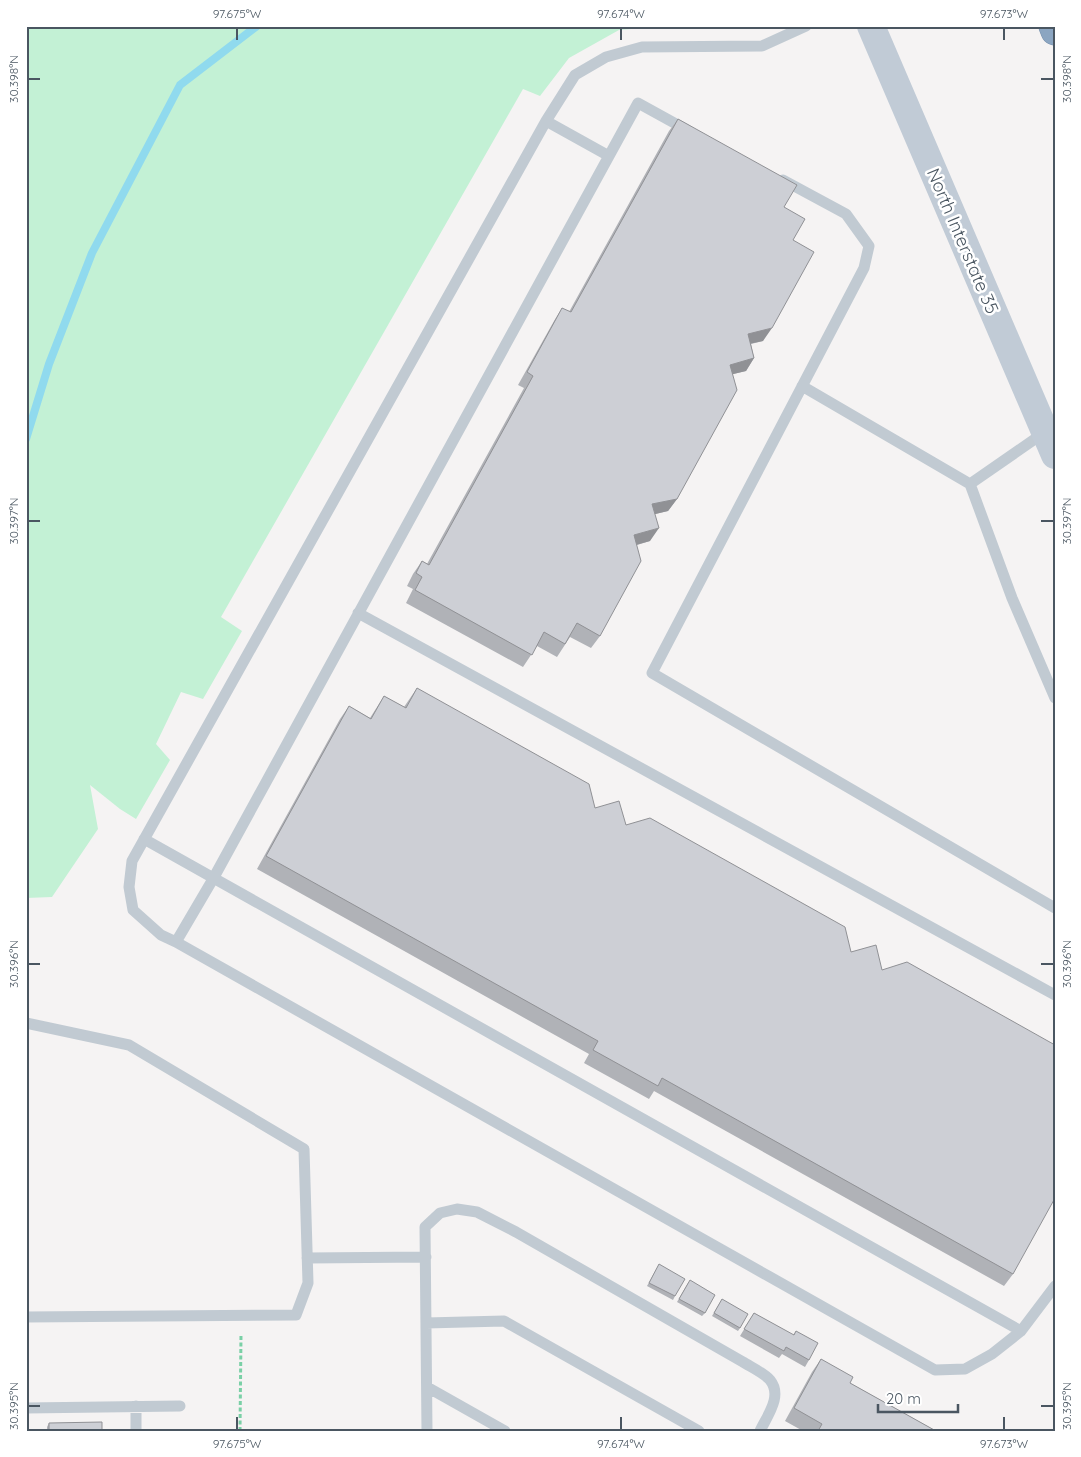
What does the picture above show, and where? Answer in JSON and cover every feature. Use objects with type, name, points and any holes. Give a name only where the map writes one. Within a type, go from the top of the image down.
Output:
[{"type":"highway","points":[[1054,26],[1055,31]]},
{"type":"main road","name":"North Interstate 35","points":[[871,26],[1050,443]]},
{"type":"lane","points":[[806,26],[762,46],[642,47],[606,57],[575,75],[546,121],[132,861],[129,887],[133,910],[161,935],[935,1370],[965,1369],[992,1354],[1021,1331],[1055,1286]]},
{"type":"lane","points":[[176,942],[213,879],[638,104],[698,136]]},
{"type":"lane","points":[[546,121],[609,156]]},
{"type":"lane","points":[[776,177],[846,214],[869,246],[864,268],[652,673],[1055,908]]},
{"type":"lane","points":[[802,386],[970,484],[1012,598],[1055,698]]},
{"type":"lane","points":[[970,484],[1050,443]]},
{"type":"lane","points":[[358,613],[1055,995]]},
{"type":"lane","points":[[144,839],[1021,1331]]},
{"type":"lane","points":[[26,1023],[129,1045],[304,1149],[308,1283],[296,1315],[26,1317]]},
{"type":"lane","points":[[427,1431],[426,1227],[440,1213],[457,1209],[477,1212],[525,1237],[769,1379],[775,1391],[775,1401],[760,1431]]},
{"type":"lane","points":[[307,1258],[426,1257]]},
{"type":"lane","points":[[426,1323],[504,1321],[699,1431]]},
{"type":"lane","points":[[427,1387],[505,1431]]},
{"type":"lane","points":[[136,1406],[136,1431]]},
{"type":"lane","points":[[26,1408],[180,1406]]},
{"type":"path","points":[[240,1431],[241,1315]]},
{"type":"green space","points":[[26,26],[668,26],[619,30],[569,58],[540,96],[523,89],[221,617],[242,631],[203,699],[181,692],[156,744],[170,760],[136,819],[90,785],[98,829],[52,897],[26,898]]},
{"type":"building","points":[[678,119],[797,185],[784,207],[805,219],[793,240],[814,252],[772,328],[748,334],[754,358],[730,365],[737,390],[677,499],[652,504],[659,528],[634,535],[641,561],[600,636],[577,623],[565,644],[544,632],[532,655],[415,590],[422,577],[416,573],[422,561],[429,565],[533,376],[527,372],[562,308],[571,312]]},
{"type":"building","points":[[417,688],[589,784],[595,808],[619,801],[626,825],[650,818],[845,927],[851,952],[876,945],[882,970],[907,962],[1055,1045],[1055,1198],[1013,1274],[662,1078],[658,1086],[593,1050],[598,1041],[266,856],[349,706],[371,719],[384,696],[406,708]]},
{"type":"building","points":[[659,1264],[685,1279],[675,1296],[649,1283]]},
{"type":"building","points":[[690,1280],[715,1295],[705,1313],[679,1299]]},
{"type":"building","points":[[722,1299],[748,1314],[740,1328],[714,1313]]},
{"type":"building","points":[[754,1313],[794,1335],[796,1331],[818,1343],[809,1360],[786,1347],[784,1351],[744,1329]]},
{"type":"building","points":[[821,1359],[853,1377],[850,1383],[936,1431],[818,1431],[822,1424],[794,1408]]},
{"type":"building","points":[[102,1422],[102,1431],[49,1431],[49,1423]]},
{"type":"waterway","points":[[26,439],[49,364],[92,253],[180,85],[257,26]]}]
